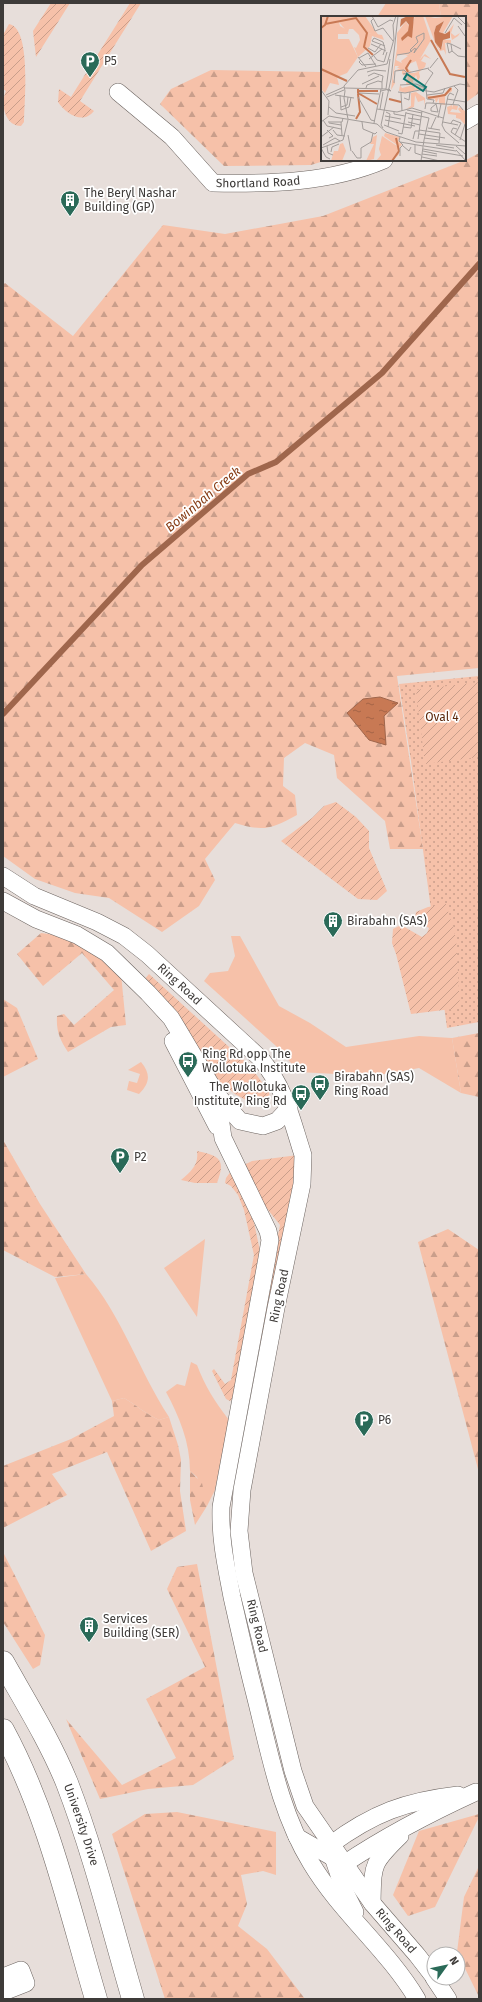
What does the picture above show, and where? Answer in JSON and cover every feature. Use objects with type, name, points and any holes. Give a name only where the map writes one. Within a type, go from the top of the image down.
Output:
[{"type":"main road","name":"University Drive","points":[[3,1662],[35,1718],[66,1782],[88,1847],[133,1999]]},
{"type":"main road","points":[[3,1730],[34,1798],[57,1865],[96,1999]]},
{"type":"street","name":"Shortland Road","points":[[118,92],[172,137],[213,183],[265,184],[320,177],[373,165],[382,161]]},
{"type":"street","points":[[466,120],[479,114]]},
{"type":"street","name":"Ring Road","points":[[3,876],[34,896],[97,922],[124,936],[147,954],[261,1059],[272,1073],[282,1090],[289,1108],[303,1155],[304,1165],[302,1184],[276,1308],[241,1505],[239,1531],[244,1573],[293,1771],[305,1806],[336,1856],[372,1903],[426,1967]]},
{"type":"street","name":"Ring Road","points":[[3,901],[36,919],[77,935],[107,953],[171,1018],[216,1095],[223,1138],[268,1231],[270,1240],[221,1507],[220,1531],[242,1644],[283,1807],[297,1837],[324,1884],[354,1922],[370,1937],[406,1981],[417,1999]]},
{"type":"street","points":[[148,993],[223,1138]]},
{"type":"street","points":[[216,1095],[240,1121],[263,1126],[277,1121],[289,1108]]},
{"type":"street","points":[[240,1410],[251,1402],[260,1355],[276,1308]]},
{"type":"street","points":[[241,1505],[233,1512],[230,1528],[231,1547],[244,1609],[242,1644]]},
{"type":"street","name":"Ring Road","points":[[336,1856],[366,1820],[405,1804],[428,1798],[477,1792]]},
{"type":"street","name":"Ring Road","points":[[297,1837],[336,1856],[391,1834],[433,1811],[477,1792]]},
{"type":"street","name":"Ring Road","points":[[372,1903],[372,1876],[375,1863],[399,1836],[433,1811]]},
{"type":"street","name":"Ring Road","points":[[336,1856],[344,1890],[370,1937]]},
{"type":"street","points":[[3,1977],[21,1970],[26,1983],[3,1992]]},
{"type":"street","name":"Ring Road","points":[[439,1986],[448,1999]]},
{"type":"green space","points":[[51,3],[70,3],[36,57],[33,31]]},
{"type":"green space","points":[[130,3],[141,3],[80,101],[94,111],[85,117],[70,114],[58,102],[59,89],[71,97]]},
{"type":"green space","points":[[386,3],[439,3],[441,16],[378,16]]},
{"type":"green space","points":[[439,3],[479,3],[479,93],[466,102],[466,16],[441,16]]},
{"type":"green space","points":[[9,24],[16,29],[21,38],[24,52],[25,99],[24,122],[21,126],[11,122],[5,113],[4,108],[4,96],[6,91],[3,89],[3,35]]},
{"type":"green space","points":[[211,70],[321,72],[321,161],[324,161],[311,165],[224,166],[160,104],[171,89]]},
{"type":"green space","points":[[479,153],[479,668],[397,676],[423,849],[390,849],[385,821],[337,778],[334,755],[305,743],[284,758],[283,786],[295,795],[297,815],[267,828],[253,828],[235,823],[205,859],[215,880],[199,906],[162,932],[109,898],[75,893],[35,879],[3,856],[3,285],[5,283],[73,336],[163,225],[225,234],[323,216],[468,159]]},
{"type":"green space","name":"Oval 4","points":[[479,676],[479,1022],[447,1028],[411,761],[399,684]]},
{"type":"green space","points":[[479,682],[479,757],[425,764],[416,690]]},
{"type":"green space","points":[[336,802],[356,817],[369,831],[369,848],[387,891],[377,900],[358,899],[281,841],[312,818],[324,806]]},
{"type":"green space","points":[[446,904],[456,938],[460,1008],[411,1014],[392,943],[393,929],[401,925],[422,937],[427,933],[429,928],[415,920],[416,912],[428,907]]},
{"type":"green space","points":[[41,933],[71,937],[121,974],[126,1025],[111,1027],[68,1052],[59,1035],[57,1016],[64,1014],[74,1025],[114,990],[82,953],[43,986],[17,954]]},
{"type":"green space","points":[[231,936],[240,936],[279,1006],[310,1023],[346,1047],[419,1036],[452,1038],[461,1093],[419,1068],[388,1074],[299,1072],[276,1046],[204,981],[210,973],[228,971],[235,956]]},
{"type":"green space","points":[[149,974],[251,1067],[269,1092],[270,1098],[268,1103],[261,1106],[253,1104],[235,1094],[218,1080],[144,980]]},
{"type":"green space","points":[[3,999],[17,1008],[38,1059],[3,1077]]},
{"type":"green space","points":[[479,1033],[479,1097],[461,1093],[452,1038]]},
{"type":"green space","points":[[141,1062],[148,1074],[148,1078],[143,1090],[139,1094],[127,1090],[129,1081],[137,1083],[140,1074],[128,1070]]},
{"type":"green space","points":[[3,1140],[40,1204],[86,1274],[55,1277],[3,1250]]},
{"type":"green space","points":[[197,1151],[216,1157],[219,1160],[221,1169],[217,1183],[195,1183],[181,1180],[191,1171],[195,1164],[197,1160]]},
{"type":"green space","points":[[298,1155],[299,1159],[273,1306],[260,1344],[257,1344],[280,1225],[265,1206],[244,1165],[252,1161]]},
{"type":"green space","points":[[231,1171],[252,1213],[260,1251],[233,1398],[230,1401],[226,1399],[212,1371],[214,1369],[225,1384],[231,1380],[254,1255],[244,1210],[238,1195],[231,1186],[225,1183],[226,1178]]},
{"type":"green space","points":[[448,1229],[479,1250],[479,1473],[418,1242]]},
{"type":"green space","points":[[205,1239],[197,1317],[164,1268]]},
{"type":"green space","points":[[86,1274],[99,1290],[110,1308],[148,1381],[169,1417],[159,1420],[124,1398],[112,1401],[55,1278]]},
{"type":"green space","points":[[191,1362],[197,1365],[211,1394],[229,1420],[215,1490],[207,1506],[197,1477],[190,1471],[190,1460],[183,1430],[166,1392],[177,1384],[185,1386]]},
{"type":"green space","points":[[124,1398],[159,1420],[169,1417],[181,1460],[180,1491],[186,1531],[151,1551],[107,1452],[52,1474],[67,1495],[3,1528],[3,1466],[71,1439],[114,1416],[112,1401]]},
{"type":"green space","points":[[190,1471],[202,1483],[207,1506],[195,1525],[190,1500]]},
{"type":"green space","points":[[3,1552],[45,1635],[40,1665],[33,1669],[3,1622]]},
{"type":"green space","points":[[197,1564],[234,1759],[193,1785],[148,1789],[100,1799],[66,1719],[122,1785],[176,1758],[146,1699],[205,1667],[167,1589],[177,1567]]},
{"type":"green space","points":[[177,1812],[276,1832],[276,1875],[263,1871],[241,1875],[247,1904],[238,1926],[267,1949],[305,1999],[165,1999],[112,1834],[145,1814]]},
{"type":"green space","points":[[479,1814],[479,1817],[435,1907],[408,1916],[393,1895],[419,1831]]},
{"type":"green space","points":[[479,1866],[479,1997],[466,1970],[466,1946],[458,1946],[464,1897]]},
{"type":"water","points":[[380,697],[398,703],[384,716],[386,745],[369,740],[347,713],[363,699]]},
{"type":"waterway","name":"Bowinbah Creek","points":[[3,714],[142,565],[248,474],[276,462],[382,373],[479,264]]},
{"type":"place","name":"P5","points":[[90,78]]},
{"type":"place","name":"The Beryl Nashar Building (GP)","points":[[70,217]]},
{"type":"place","name":"Birabahn (SAS)","points":[[333,938]]},
{"type":"place","name":"Ring Rd opp The Wollotuka Institute","points":[[188,1078]]},
{"type":"place","name":"Birabahn (SAS) Ring Road","points":[[320,1101]]},
{"type":"place","name":"The Wollotuka Institute, Ring Rd","points":[[301,1111]]},
{"type":"place","name":"P2","points":[[120,1174]]},
{"type":"place","name":"P6","points":[[364,1437]]},
{"type":"place","name":"Services Building (SER)","points":[[89,1643]]}]
